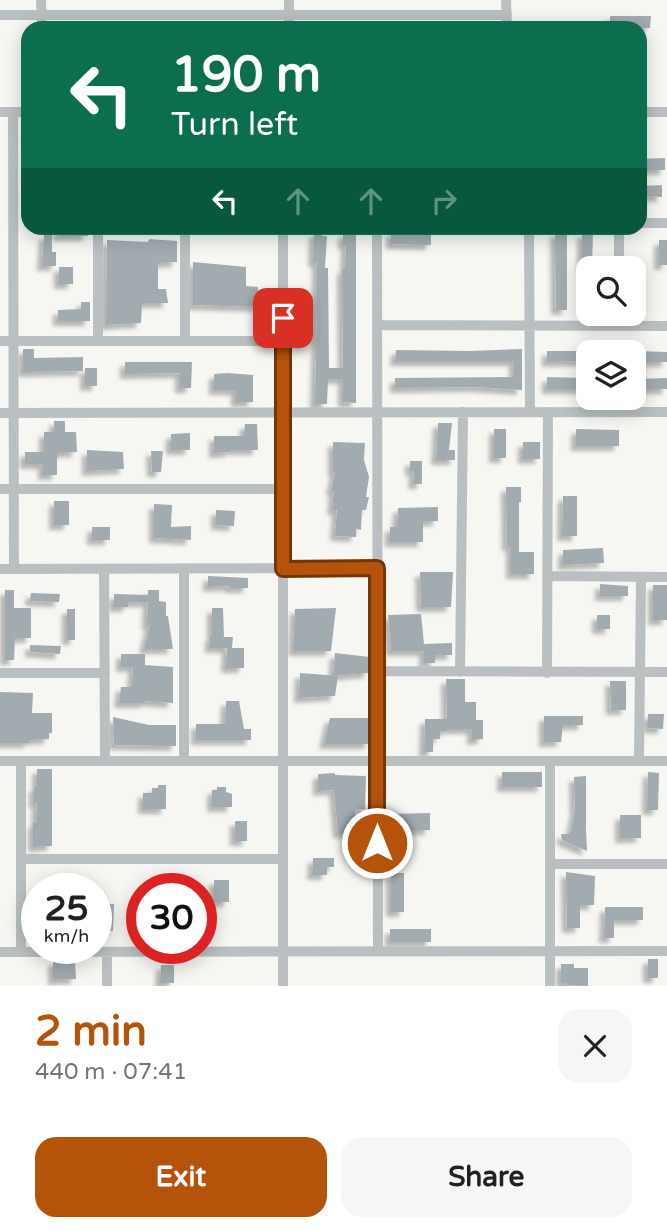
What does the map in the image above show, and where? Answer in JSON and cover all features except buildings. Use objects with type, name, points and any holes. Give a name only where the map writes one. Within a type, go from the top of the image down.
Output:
[{"type":"street","points":[[41,0],[42,21]]},
{"type":"street","points":[[289,0],[289,21]]},
{"type":"street","points":[[506,0],[506,21]]},
{"type":"street","points":[[0,15],[506,15]]},
{"type":"street","points":[[0,112],[21,112]]},
{"type":"street","points":[[13,112],[14,569]]},
{"type":"street","points":[[647,112],[667,112]]},
{"type":"street","points":[[647,223],[667,223]]},
{"type":"street","points":[[98,341],[99,235]]},
{"type":"street","points":[[185,235],[185,341]]},
{"type":"street","points":[[283,235],[283,986]]},
{"type":"street","points":[[377,235],[378,951]]},
{"type":"street","points":[[529,235],[530,412]]},
{"type":"street","points":[[619,235],[619,256]]},
{"type":"street","points":[[377,325],[576,325]]},
{"type":"street","points":[[646,326],[667,326]]},
{"type":"street","points":[[0,341],[283,341]]},
{"type":"street","points":[[0,412],[667,412]]},
{"type":"street","points":[[460,672],[463,412]]},
{"type":"street","points":[[547,673],[548,412]]},
{"type":"street","points":[[0,489],[283,489]]},
{"type":"street","points":[[0,569],[377,568]]},
{"type":"street","points":[[104,569],[104,761]]},
{"type":"street","points":[[184,569],[184,761]]},
{"type":"street","points":[[547,576],[667,577]]},
{"type":"street","points":[[639,761],[641,577]]},
{"type":"street","points":[[377,671],[667,672]]},
{"type":"street","points":[[0,673],[104,673]]},
{"type":"street","points":[[0,761],[667,761]]},
{"type":"street","points":[[21,761],[21,873]]},
{"type":"street","points":[[550,761],[550,986]]},
{"type":"street","points":[[21,859],[283,859]]},
{"type":"street","points":[[550,864],[667,864]]},
{"type":"street","points":[[112,952],[667,951]]},
{"type":"street","points":[[0,952],[21,952]]},
{"type":"street","points":[[107,964],[107,986]]},
{"type":"route","points":[[283,318],[283,569],[377,568],[377,843]]}]
